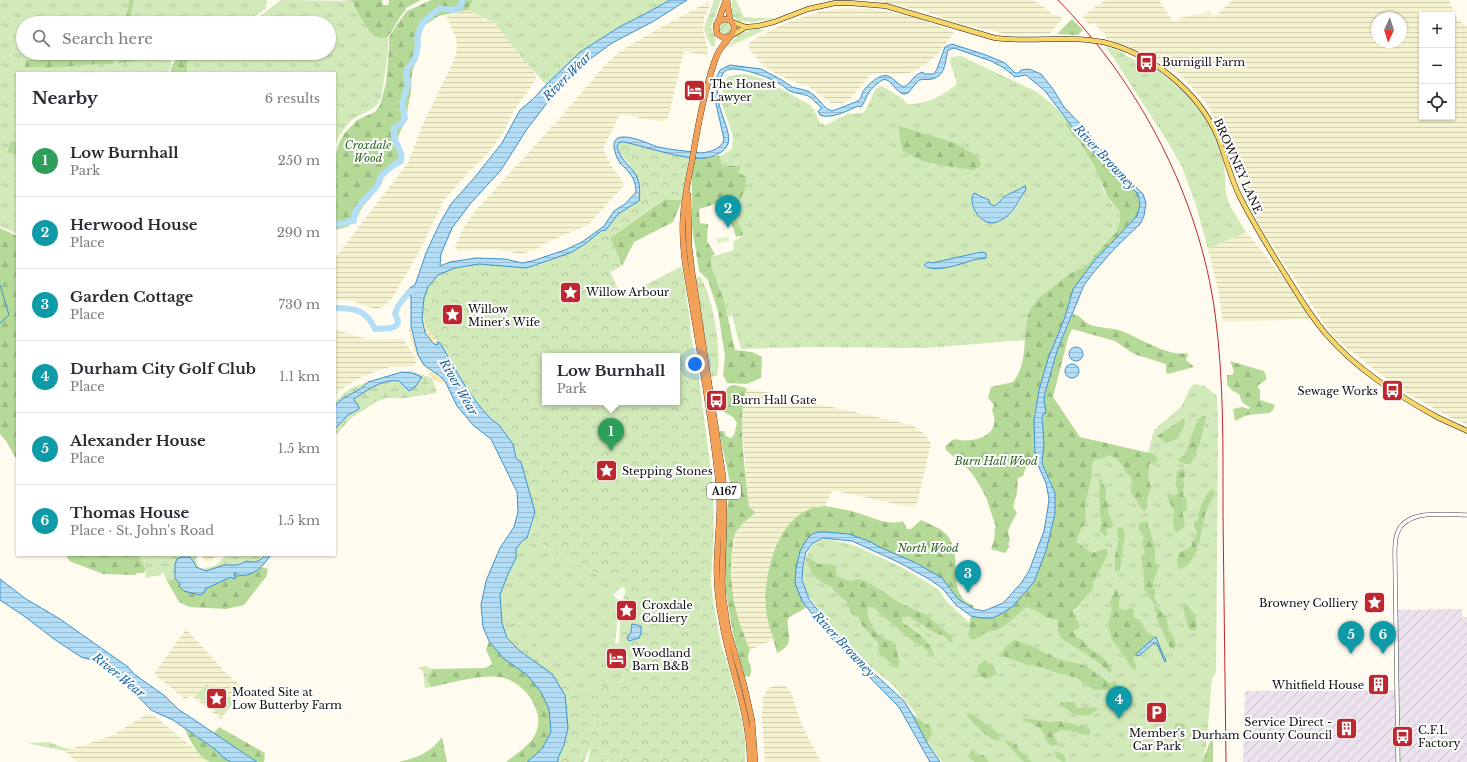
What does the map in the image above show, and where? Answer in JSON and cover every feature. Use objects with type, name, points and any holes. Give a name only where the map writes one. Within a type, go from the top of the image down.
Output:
[{"type":"highway","points":[[720,36],[726,38],[731,35],[734,30],[727,0]]},
{"type":"highway","points":[[717,22],[727,0]]},
{"type":"highway","points":[[717,22],[722,19],[731,21]]},
{"type":"highway","name":"A167","points":[[717,22],[715,28],[720,36],[720,49]]},
{"type":"highway","name":"A167","points":[[731,35],[720,49],[713,66],[694,146],[682,220],[686,266],[719,480],[720,508],[717,560],[718,596],[722,621],[748,727],[750,762]]},
{"type":"highway","name":"A167","points":[[688,183],[689,246],[724,477],[722,553],[723,597],[728,630],[744,685],[752,721],[755,762]]},
{"type":"main road","name":"BROWNEY LANE","points":[[746,27],[763,25],[808,8],[835,2],[886,6],[995,38],[1009,40],[1072,38],[1103,42],[1127,50],[1167,73],[1185,88],[1199,106],[1218,137],[1239,195],[1257,230],[1326,335],[1354,362],[1386,385],[1424,409],[1467,431]]},
{"type":"main road","points":[[731,21],[746,27]]},
{"type":"main road","points":[[731,35],[746,27]]},
{"type":"street","points":[[1398,762],[1395,562],[1395,541],[1397,532],[1406,521],[1413,517],[1423,515],[1467,515]]},
{"type":"shaded area","points":[[871,0],[1034,0],[1051,13],[1063,18],[1049,34],[1010,35],[950,21],[925,11]]},
{"type":"shaded area","points":[[1106,0],[1159,0],[1173,22],[1183,17],[1210,12],[1213,18],[1233,0],[1449,0],[1454,12],[1419,12],[1419,120],[1455,120],[1455,14],[1457,19],[1467,26],[1467,424],[1453,419],[1405,392],[1335,338],[1262,230],[1239,182],[1227,147],[1208,105],[1181,75],[1166,65],[1127,46],[1106,39],[1105,33],[1100,30],[1095,23],[1089,25],[1082,16]]},
{"type":"shaded area","points":[[708,2],[710,5],[704,18],[703,30],[708,50],[707,56],[684,51],[668,118],[665,121],[662,122],[620,114],[603,149],[612,167],[624,185],[588,225],[545,243],[537,249],[521,254],[494,249],[462,251],[455,247],[463,228],[477,209],[559,119],[606,64],[619,52]]},
{"type":"shaded area","points":[[842,8],[874,9],[913,17],[954,32],[939,53],[925,65],[909,73],[880,73],[870,75],[852,97],[843,103],[831,103],[808,86],[791,81],[771,71],[759,61],[750,50],[749,45],[751,41],[781,25],[814,13]]},
{"type":"shaded area","points":[[468,10],[495,23],[534,72],[536,77],[513,112],[503,133],[489,152],[444,200],[420,250],[393,297],[385,305],[378,309],[374,309],[353,301],[336,299],[336,257],[408,163],[422,126],[455,58],[457,47],[456,38],[447,18],[448,15]]},
{"type":"shaded area","points":[[1246,232],[1292,288],[1311,319],[1223,322],[1218,289],[1208,249]]},
{"type":"shaded area","points":[[336,328],[370,340],[404,340],[417,360],[416,364],[412,367],[390,367],[355,380],[336,393]]},
{"type":"shaded area","points":[[747,388],[912,425],[923,433],[931,443],[917,504],[914,507],[832,491],[825,506],[809,509],[766,610],[773,640],[750,650],[742,633],[732,597],[731,585],[735,535],[739,527],[754,514],[754,511],[749,508],[742,427],[743,400]]},
{"type":"shaded area","points":[[202,556],[216,556],[211,561],[205,562]]},
{"type":"shaded area","points":[[1462,609],[1462,617],[1467,617],[1467,762],[1243,762],[1245,691],[1396,690],[1396,610]]},
{"type":"shaded area","points":[[186,629],[228,675],[244,688],[221,719],[193,697],[189,696],[186,700],[154,674]]},
{"type":"shaded area","points":[[776,685],[785,685],[791,693],[803,728],[821,762],[765,762],[762,719],[763,697],[769,688]]},
{"type":"shaded area","points":[[149,713],[211,762],[77,762],[65,751],[111,736]]},
{"type":"green space","points":[[0,0],[129,0],[126,16],[16,16],[16,60],[26,60],[25,67],[41,68],[102,63],[109,60],[118,60],[118,64],[140,60],[171,60],[169,72],[16,72],[16,142],[10,141],[7,152],[16,154],[16,234],[0,226]]},
{"type":"green space","points":[[129,0],[134,0],[131,16],[126,16]]},
{"type":"green space","points":[[134,0],[267,0],[267,4],[265,5],[267,8],[255,16],[131,16]]},
{"type":"green space","points":[[281,0],[352,1],[362,21],[384,37],[388,36],[388,53],[381,99],[376,106],[349,123],[336,144],[336,72],[187,72],[188,60],[336,60],[336,16],[260,16]]},
{"type":"green space","points":[[343,0],[382,0],[383,5],[388,5],[389,0],[421,0],[406,8],[390,34],[382,38],[376,37],[366,26],[352,1]]},
{"type":"green space","name":"Croxdale Wood","points":[[431,0],[473,0],[468,10],[439,16],[425,25],[421,31],[419,51],[412,72],[411,91],[406,118],[397,140],[402,151],[404,160],[403,163],[391,170],[384,177],[378,189],[361,210],[356,221],[347,227],[336,230],[336,154],[339,143],[344,134],[357,120],[375,112],[380,105],[386,83],[389,37],[407,11]]},
{"type":"green space","points":[[473,0],[670,0],[621,26],[580,52],[546,85],[523,59],[495,23],[468,10]]},
{"type":"green space","points":[[714,0],[721,0],[711,27],[715,38],[715,46],[712,47],[706,36],[704,28]]},
{"type":"green space","points":[[732,0],[736,0],[744,17],[775,18],[754,22],[737,21],[732,16]]},
{"type":"green space","points":[[1072,19],[1083,30],[1078,35],[1057,34]]},
{"type":"green space","points":[[725,21],[730,23],[732,28],[730,33],[725,35],[720,33],[718,28],[720,23]]},
{"type":"green space","points":[[755,29],[765,30],[726,48],[739,34]]},
{"type":"green space","points":[[1105,46],[1122,52],[1161,73],[1188,95],[1203,115],[1215,136],[1224,162],[1226,194],[1230,206],[1246,232],[1208,249],[1196,205],[1182,167],[1169,144]]},
{"type":"green space","points":[[961,56],[1037,92],[1052,104],[1068,121],[1065,126],[1090,159],[1097,171],[1107,197],[1120,211],[1120,219],[1115,234],[1085,267],[1065,277],[1036,301],[1029,314],[1025,340],[925,348],[807,347],[741,349],[732,315],[728,317],[724,300],[711,266],[711,257],[734,250],[733,242],[743,235],[742,230],[734,216],[739,203],[741,182],[739,168],[737,164],[724,166],[720,156],[732,149],[733,136],[722,104],[723,85],[728,76],[745,74],[761,78],[812,106],[820,123],[826,125],[847,114],[863,113],[876,88],[882,86],[903,99],[907,104],[921,103],[934,99],[957,84],[950,62],[951,57]],"holes":[[[1025,185],[1026,190],[1016,208],[1007,217],[994,222],[989,222],[980,218],[978,193],[989,200],[990,204],[994,206],[1004,197]],[[981,252],[986,253],[986,258],[945,267],[931,269],[928,262],[932,263]]]},
{"type":"green space","points":[[26,60],[114,60],[113,64],[91,64],[46,68],[25,67]]},
{"type":"green space","points":[[118,60],[140,60],[118,64]]},
{"type":"green space","points":[[176,60],[188,60],[187,72],[170,72]]},
{"type":"green space","name":"Burn Hall Wood","points":[[1068,121],[1080,137],[1108,166],[1115,176],[1125,182],[1138,194],[1140,205],[1139,212],[1073,289],[1065,317],[1054,343],[1039,390],[1034,415],[1035,456],[1027,464],[1023,476],[1018,478],[1017,493],[1013,507],[1017,513],[1009,528],[1008,533],[1010,540],[1008,545],[1010,546],[1005,553],[991,549],[996,527],[986,497],[974,476],[946,450],[945,446],[954,439],[978,439],[990,432],[994,426],[992,410],[994,405],[988,398],[991,387],[1013,382],[1018,374],[1022,365],[1027,319],[1032,306],[1063,279],[1073,272],[1085,267],[1116,232],[1120,221],[1120,211],[1108,198],[1094,165],[1079,142],[1065,125]]},
{"type":"green space","points":[[899,126],[955,143],[978,157],[981,166],[973,170],[922,161],[903,151]]},
{"type":"green space","points":[[10,141],[16,142],[16,154],[7,153]]},
{"type":"green space","points":[[620,142],[624,142],[689,157],[682,200],[664,199],[610,238],[622,266],[610,272],[622,297],[682,266],[691,335],[699,378],[713,488],[714,528],[711,582],[713,600],[721,645],[728,665],[742,722],[745,741],[745,762],[611,762],[605,748],[602,748],[601,751],[605,761],[607,762],[588,762],[591,745],[584,762],[558,762],[568,728],[565,695],[540,665],[520,651],[507,638],[514,622],[526,641],[579,691],[606,687],[622,682],[629,650],[624,645],[619,644],[621,607],[626,589],[532,540],[535,512],[521,462],[517,458],[512,444],[505,433],[498,424],[483,411],[465,385],[452,361],[430,328],[424,313],[423,298],[426,291],[435,278],[446,271],[462,266],[478,264],[521,267],[539,264],[573,250],[606,230],[618,214],[639,201],[641,190],[631,167],[619,152],[617,146]],"holes":[[[594,713],[596,713],[594,726],[589,739],[587,738],[587,729]]]},
{"type":"green space","points":[[713,156],[720,156],[724,166],[739,165],[739,173],[746,177],[745,190],[734,215],[743,235],[736,237],[728,218],[725,201],[699,209],[700,223],[708,224],[707,241],[715,254],[711,257],[711,266],[724,300],[735,350],[752,352],[762,357],[761,378],[747,384],[727,383],[723,375],[725,356],[718,311],[708,280],[699,271],[692,227],[692,173],[695,158],[710,158]]},
{"type":"green space","points":[[665,199],[682,200],[673,222],[634,242],[622,266],[610,238]]},
{"type":"green space","points":[[0,228],[16,236],[16,458],[0,434]]},
{"type":"green space","points":[[728,236],[729,241],[717,244],[716,239]]},
{"type":"green space","points":[[696,277],[700,277],[709,296],[715,324],[719,354],[717,375],[712,377],[710,375],[695,279]]},
{"type":"green space","points":[[423,306],[434,334],[440,343],[438,342],[438,345],[433,343],[427,334],[423,317]]},
{"type":"green space","points":[[1073,314],[1091,325],[1119,330],[1170,352],[1186,353],[1188,354],[1186,360],[1194,367],[1168,374],[1166,372],[1166,364],[1134,354],[1115,341],[1072,329],[1068,338],[1053,397],[1080,437],[1154,454],[1158,459],[1155,463],[1149,464],[1148,479],[1151,487],[1145,511],[1143,511],[1131,492],[1131,477],[1127,474],[1117,459],[1110,455],[1101,459],[1095,459],[1092,464],[1092,474],[1085,506],[1086,522],[1081,529],[1076,542],[1092,553],[1105,549],[1107,550],[1108,554],[1093,583],[1093,589],[1073,611],[1073,614],[1079,623],[1079,628],[1073,631],[1078,639],[1082,639],[1089,648],[1105,660],[1112,671],[1110,673],[1098,662],[1064,640],[1059,635],[1058,620],[1048,618],[1029,607],[1025,608],[999,629],[987,632],[975,639],[970,639],[968,635],[971,616],[993,618],[1013,606],[1034,582],[1046,551],[1055,514],[1051,482],[1042,463],[1043,414],[1045,413],[1044,400],[1057,351]]},
{"type":"green space","points":[[1230,361],[1264,371],[1266,380],[1257,386],[1260,390],[1260,400],[1275,405],[1273,410],[1269,413],[1247,415],[1235,421],[1233,409],[1242,407],[1249,409],[1250,407],[1244,404],[1240,395],[1227,385],[1227,375],[1232,375],[1234,371]]},
{"type":"green space","points":[[411,371],[432,378],[437,393],[405,398],[387,398],[376,402],[351,418],[336,435],[337,426],[340,422],[359,407],[354,399],[372,387],[385,381],[398,381],[404,385],[412,373],[402,372]]},
{"type":"green space","points":[[368,382],[336,405],[336,401],[349,389]]},
{"type":"green space","points":[[1194,384],[1205,386],[1217,396],[1218,427],[1216,672],[1212,679],[1206,747],[1202,762],[942,762],[928,744],[916,714],[893,685],[874,670],[833,628],[808,595],[802,574],[805,561],[814,543],[824,539],[856,546],[903,568],[938,589],[947,602],[970,623],[1028,605],[1062,621],[1078,608],[1085,598],[1092,556],[1076,543],[1092,459],[1097,441],[1148,453],[1154,430],[1181,407],[1189,390]]},
{"type":"green space","points":[[735,385],[747,388],[742,415],[742,430],[749,507],[754,511],[754,514],[735,534],[732,552],[731,578],[737,614],[750,650],[748,656],[751,667],[750,677],[744,676],[733,633],[724,581],[727,512],[730,483],[719,431],[724,431],[726,436],[731,438],[734,435],[737,423],[733,417],[724,412],[723,395],[728,387]]},
{"type":"green space","points":[[1205,416],[1200,442],[1193,460],[1190,464],[1178,461],[1178,459],[1184,456],[1198,420]]},
{"type":"green space","points":[[1184,418],[1185,424],[1177,439],[1166,443],[1157,436]]},
{"type":"green space","points":[[1183,468],[1186,473],[1183,480],[1183,496],[1186,498],[1187,511],[1183,511],[1185,522],[1184,527],[1176,533],[1173,523],[1174,509],[1169,501],[1168,493],[1173,496],[1176,495],[1178,491],[1175,483],[1177,481],[1177,471]]},
{"type":"green space","points":[[1101,479],[1106,489],[1106,500],[1109,504],[1108,513],[1112,520],[1113,527],[1106,529],[1108,534],[1106,536],[1099,531],[1102,523],[1100,514],[1099,480]]},
{"type":"green space","points":[[1212,488],[1215,493],[1206,512],[1195,555],[1191,562],[1185,567],[1179,569],[1177,563],[1179,554],[1192,546],[1192,542],[1197,535],[1194,523],[1198,519],[1202,503]]},
{"type":"green space","name":"North Wood","points":[[825,506],[851,511],[885,522],[903,521],[907,529],[911,529],[921,520],[942,530],[952,543],[957,586],[964,600],[974,606],[971,612],[963,608],[947,587],[859,540],[825,535],[808,544],[798,578],[809,606],[788,618],[789,642],[787,646],[777,653],[766,609],[767,582],[774,552],[780,537],[788,525],[798,515],[812,508]]},
{"type":"green space","points":[[1146,521],[1151,532],[1155,548],[1155,562],[1159,566],[1154,579],[1153,588],[1156,591],[1154,598],[1157,602],[1155,605],[1144,589],[1144,575],[1141,557],[1145,554],[1142,543],[1145,536],[1138,529],[1139,524]]},
{"type":"green space","points":[[533,523],[532,540],[622,587],[613,595],[620,600],[615,643],[624,645],[629,649],[622,682],[606,687],[579,691],[526,641],[514,623],[507,638],[502,623],[500,595],[516,558],[516,549],[522,541],[527,538]]},
{"type":"green space","points":[[1119,527],[1123,528],[1125,534],[1120,569],[1119,571],[1116,571],[1115,556],[1119,539],[1117,530]]},
{"type":"green space","points":[[66,556],[139,556],[146,570],[143,573],[137,573],[136,575],[103,574],[69,561]]},
{"type":"green space","points":[[139,556],[160,556],[160,575],[146,578],[146,570]]},
{"type":"green space","points":[[160,556],[197,556],[197,564],[203,569],[216,565],[225,556],[264,556],[258,561],[243,561],[237,565],[224,565],[206,571],[196,567],[194,562],[174,575],[175,578],[167,581],[164,573],[160,575]]},
{"type":"green space","points":[[808,557],[818,564],[830,564],[836,566],[836,576],[850,581],[858,579],[865,581],[896,601],[926,615],[950,635],[953,642],[950,642],[943,635],[937,634],[910,617],[905,616],[902,618],[903,623],[918,633],[926,641],[933,651],[934,657],[874,608],[871,606],[868,607],[868,617],[875,631],[880,636],[894,643],[898,654],[899,664],[896,668],[879,653],[878,643],[861,624],[859,617],[852,614],[846,601],[838,595],[832,587],[820,581],[812,574],[805,558]]},
{"type":"green space","points":[[262,567],[268,569],[266,577],[244,605],[226,609],[189,607],[179,602],[167,581],[175,578],[181,585],[204,593],[205,589],[231,577],[236,578],[234,575],[235,572],[237,575],[245,575]]},
{"type":"green space","points":[[1117,589],[1120,598],[1119,609],[1126,610],[1131,608],[1134,610],[1133,617],[1140,620],[1148,633],[1155,637],[1139,650],[1133,659],[1136,670],[1132,669],[1112,640],[1108,624],[1112,610],[1110,602],[1115,590]]},
{"type":"green space","points":[[1186,603],[1195,616],[1197,627],[1194,631],[1188,629],[1182,604]]},
{"type":"green space","points":[[1156,606],[1166,616],[1169,631],[1174,638],[1176,645],[1174,649],[1170,648],[1157,619],[1157,614],[1154,609]]},
{"type":"green space","points":[[1014,640],[1030,645],[1057,658],[1083,665],[1111,684],[1115,680],[1118,688],[1116,690],[1094,690],[1075,677],[1053,672],[1035,665],[1028,665],[1003,656],[1001,653]]},
{"type":"green space","points":[[489,641],[503,658],[527,674],[542,692],[549,709],[551,732],[542,749],[527,762],[506,762],[529,743],[535,735],[538,726],[536,708],[525,691],[509,680],[492,676],[466,679],[431,687],[427,679],[433,669],[484,668],[490,666],[492,663],[486,650]]},
{"type":"green space","points":[[984,660],[994,667],[997,674],[987,679],[980,676],[977,670],[978,666]]},
{"type":"green space","points":[[425,666],[433,669],[427,679],[431,687],[425,688],[423,671],[418,668]]},
{"type":"green space","points":[[206,684],[215,691],[218,689],[234,702],[222,716],[196,696]]},
{"type":"green space","points":[[1060,702],[1074,702],[1077,708],[1094,707],[1099,709],[1091,715],[1082,715],[1069,711]]},
{"type":"green space","points":[[594,713],[596,713],[594,726],[589,740],[587,738],[587,729]]},
{"type":"green space","points":[[970,713],[997,732],[1000,735],[999,741],[990,738],[982,731],[967,716],[967,714]]},
{"type":"green space","points":[[912,714],[922,722],[929,725],[932,731],[927,743]]},
{"type":"green space","points":[[1025,718],[1048,722],[1060,721],[1089,728],[1091,733],[1089,735],[1084,735],[1062,730],[1053,735],[1058,745],[1051,746],[1043,732],[1029,722],[1023,721]]},
{"type":"green space","points":[[1175,723],[1185,724],[1184,734],[1186,738],[1179,747],[1173,750],[1172,744],[1176,736]]},
{"type":"green space","points":[[219,727],[265,753],[264,762],[257,762],[214,733]]},
{"type":"green space","points":[[185,729],[231,762],[211,762],[202,757],[195,748]]},
{"type":"green space","points":[[442,737],[447,762],[399,762],[423,754]]},
{"type":"green space","points":[[1211,739],[1213,739],[1213,762],[1202,762]]},
{"type":"green space","points":[[1006,740],[1017,745],[1018,749],[1032,762],[1024,762],[1005,742]]},
{"type":"green space","points":[[49,742],[71,749],[65,751],[30,744]]},
{"type":"green space","points":[[602,748],[605,748],[611,762],[605,761],[601,751]]},
{"type":"green space","points":[[972,749],[975,750],[975,754],[977,756],[983,755],[989,762],[975,762],[968,756]]},
{"type":"green space","points":[[1055,751],[1063,754],[1066,758],[1065,762],[1058,759],[1055,755]]},
{"type":"sand","points":[[422,305],[424,321],[439,341],[434,343],[429,349],[421,314]]},
{"type":"sand","points":[[410,329],[416,347],[431,372],[432,373],[433,370],[445,381],[444,382],[442,383],[434,380],[419,360],[413,347],[409,331]]},
{"type":"water","points":[[670,0],[687,0],[654,21],[612,43],[586,62],[557,90],[527,129],[501,170],[470,204],[452,228],[441,254],[440,266],[450,262],[476,258],[505,259],[522,263],[565,250],[582,242],[604,226],[614,211],[625,204],[636,192],[632,176],[617,158],[614,147],[615,141],[619,138],[632,138],[658,147],[701,153],[718,148],[724,139],[713,91],[720,70],[730,65],[761,69],[792,87],[808,91],[827,109],[832,111],[858,101],[863,91],[882,76],[885,75],[890,77],[904,87],[920,73],[923,72],[924,74],[934,74],[945,47],[952,44],[1005,63],[1015,73],[1018,73],[1021,70],[1029,69],[1041,74],[1053,89],[1064,107],[1086,130],[1100,149],[1106,152],[1113,164],[1143,194],[1146,203],[1144,216],[1140,224],[1116,247],[1084,285],[1057,351],[1045,393],[1044,400],[1046,413],[1043,414],[1042,417],[1044,443],[1042,463],[1055,493],[1055,514],[1046,551],[1034,582],[1013,606],[993,618],[971,616],[956,605],[942,588],[929,579],[898,562],[852,541],[823,538],[813,543],[806,552],[802,580],[809,599],[834,631],[864,664],[904,701],[927,743],[940,762],[930,762],[899,707],[831,638],[802,601],[795,583],[800,551],[807,539],[812,534],[826,532],[849,534],[871,542],[916,563],[942,578],[958,599],[974,609],[984,611],[1003,603],[1006,600],[1022,582],[1029,571],[1044,531],[1049,499],[1046,483],[1035,456],[1034,420],[1039,390],[1048,359],[1065,317],[1073,289],[1094,261],[1137,216],[1140,205],[1138,194],[1125,182],[1115,176],[1108,166],[1080,137],[1045,91],[1026,75],[1015,77],[1004,68],[991,61],[954,48],[948,50],[944,68],[940,75],[932,79],[919,80],[908,93],[901,93],[890,82],[884,79],[871,90],[861,107],[858,106],[839,114],[829,116],[820,115],[818,111],[821,107],[810,97],[794,93],[769,78],[744,70],[730,69],[725,71],[719,81],[717,90],[720,108],[729,140],[726,148],[722,151],[710,157],[692,158],[620,142],[617,146],[620,154],[639,181],[639,201],[618,214],[606,230],[601,231],[572,252],[526,268],[479,264],[455,268],[438,275],[428,287],[424,298],[422,318],[425,333],[434,344],[438,345],[437,342],[440,343],[467,389],[481,408],[499,425],[513,444],[516,458],[521,462],[535,512],[527,538],[522,541],[516,549],[516,558],[500,595],[502,623],[507,638],[520,651],[552,674],[565,695],[568,728],[558,762],[527,762],[542,749],[551,732],[549,709],[541,692],[527,675],[503,658],[489,641],[483,627],[481,605],[486,581],[500,548],[514,527],[518,512],[517,492],[491,439],[474,426],[457,406],[446,383],[441,377],[424,365],[418,355],[411,326],[411,295],[407,297],[406,293],[415,285],[426,253],[451,204],[502,143],[520,110],[580,52],[621,26]]},
{"type":"water","points":[[1025,185],[1026,190],[1012,212],[997,222],[986,222],[981,219],[974,209],[972,198],[974,193],[989,200],[990,204],[994,206],[1004,197]]},
{"type":"water","points":[[981,252],[986,253],[986,258],[954,266],[933,269],[924,265],[928,262],[932,263]]},
{"type":"water","points":[[1076,347],[1081,349],[1083,354],[1081,359],[1076,361],[1071,359],[1069,354],[1071,349]]},
{"type":"water","points":[[1072,364],[1077,366],[1079,371],[1077,376],[1072,378],[1067,376],[1065,371],[1067,366]]},
{"type":"water","points":[[402,372],[412,373],[422,377],[415,387],[409,391],[399,381],[381,383],[370,388],[354,399],[359,409],[348,415],[336,428],[336,405],[368,382]]},
{"type":"water","points":[[264,556],[270,556],[257,570],[245,575],[235,572],[234,575],[236,578],[233,579],[231,577],[205,589],[204,593],[200,595],[184,591],[179,586],[180,584],[175,578],[175,564],[177,559],[182,557],[190,557],[196,567],[206,571],[224,565],[237,565],[247,561],[252,562],[261,559]]},
{"type":"water","name":"River Wear","points":[[0,579],[26,599],[60,619],[128,667],[134,674],[165,696],[178,709],[257,762],[231,762],[173,720],[151,710],[126,684],[110,671],[92,660],[81,657],[0,600]]},
{"type":"water","points":[[632,624],[641,626],[641,633],[639,638],[629,641],[627,638],[631,632]]},
{"type":"water","points":[[1155,637],[1166,660],[1165,662],[1157,644],[1154,643],[1140,655],[1136,656],[1136,654]]},
{"type":"waterway","points":[[336,224],[354,221],[356,211],[375,188],[379,182],[379,179],[392,166],[401,160],[401,153],[394,137],[394,128],[401,124],[405,118],[402,104],[408,84],[406,72],[415,59],[418,45],[417,38],[420,29],[424,21],[439,9],[457,9],[461,5],[462,0]]},
{"type":"waterway","points":[[0,285],[9,315],[0,323]]},
{"type":"waterway","points":[[336,308],[359,311],[368,318],[375,329],[391,328],[396,326],[398,323],[395,314],[398,306],[409,292],[412,291]]},
{"type":"railway","points":[[1058,0],[1088,33],[1115,68],[1139,105],[1161,144],[1180,185],[1195,227],[1207,270],[1218,338],[1223,439],[1226,762]]},
{"type":"place","name":"Burnigill Farm","points":[[1147,62]]},
{"type":"place","name":"The Honest Lawyer","points":[[694,90]]},
{"type":"place","name":"Herwood House","points":[[728,228]]},
{"type":"place","name":"Willow Arbour","points":[[571,292]]},
{"type":"place","name":"Willow Miner's Wife","points":[[452,315]]},
{"type":"place","name":"Sewage Works","points":[[1393,391]]},
{"type":"place","name":"Burn Hall Gate","points":[[716,400]]},
{"type":"place","name":"Low Burnhall","points":[[611,451]]},
{"type":"place","name":"Stepping Stones","points":[[606,471]]},
{"type":"place","name":"Garden Cottage","points":[[968,593]]},
{"type":"place","name":"Browney Colliery","points":[[1374,603]]},
{"type":"place","name":"Croxdale Colliery","points":[[626,611]]},
{"type":"place","name":"Alexander House","points":[[1351,654]]},
{"type":"place","name":"Thomas House","points":[[1383,654]]},
{"type":"place","name":"Woodland Barn B&B","points":[[617,659]]},
{"type":"place","name":"Whitfield House","points":[[1379,685]]},
{"type":"place","name":"Moated Site at Low Butterby Farm","points":[[216,698]]},
{"type":"place","name":"Member's Car Park","points":[[1157,713]]},
{"type":"place","name":"Durham City Golf Club","points":[[1119,719]]},
{"type":"place","name":"Service Direct - Durham County Council","points":[[1347,728]]},
{"type":"place","name":"C.F.L Factory","points":[[1402,736]]},
{"type":"water label","name":"River Browney","points":[[1105,157]]},
{"type":"water label","name":"River Browney","points":[[844,644]]}]
